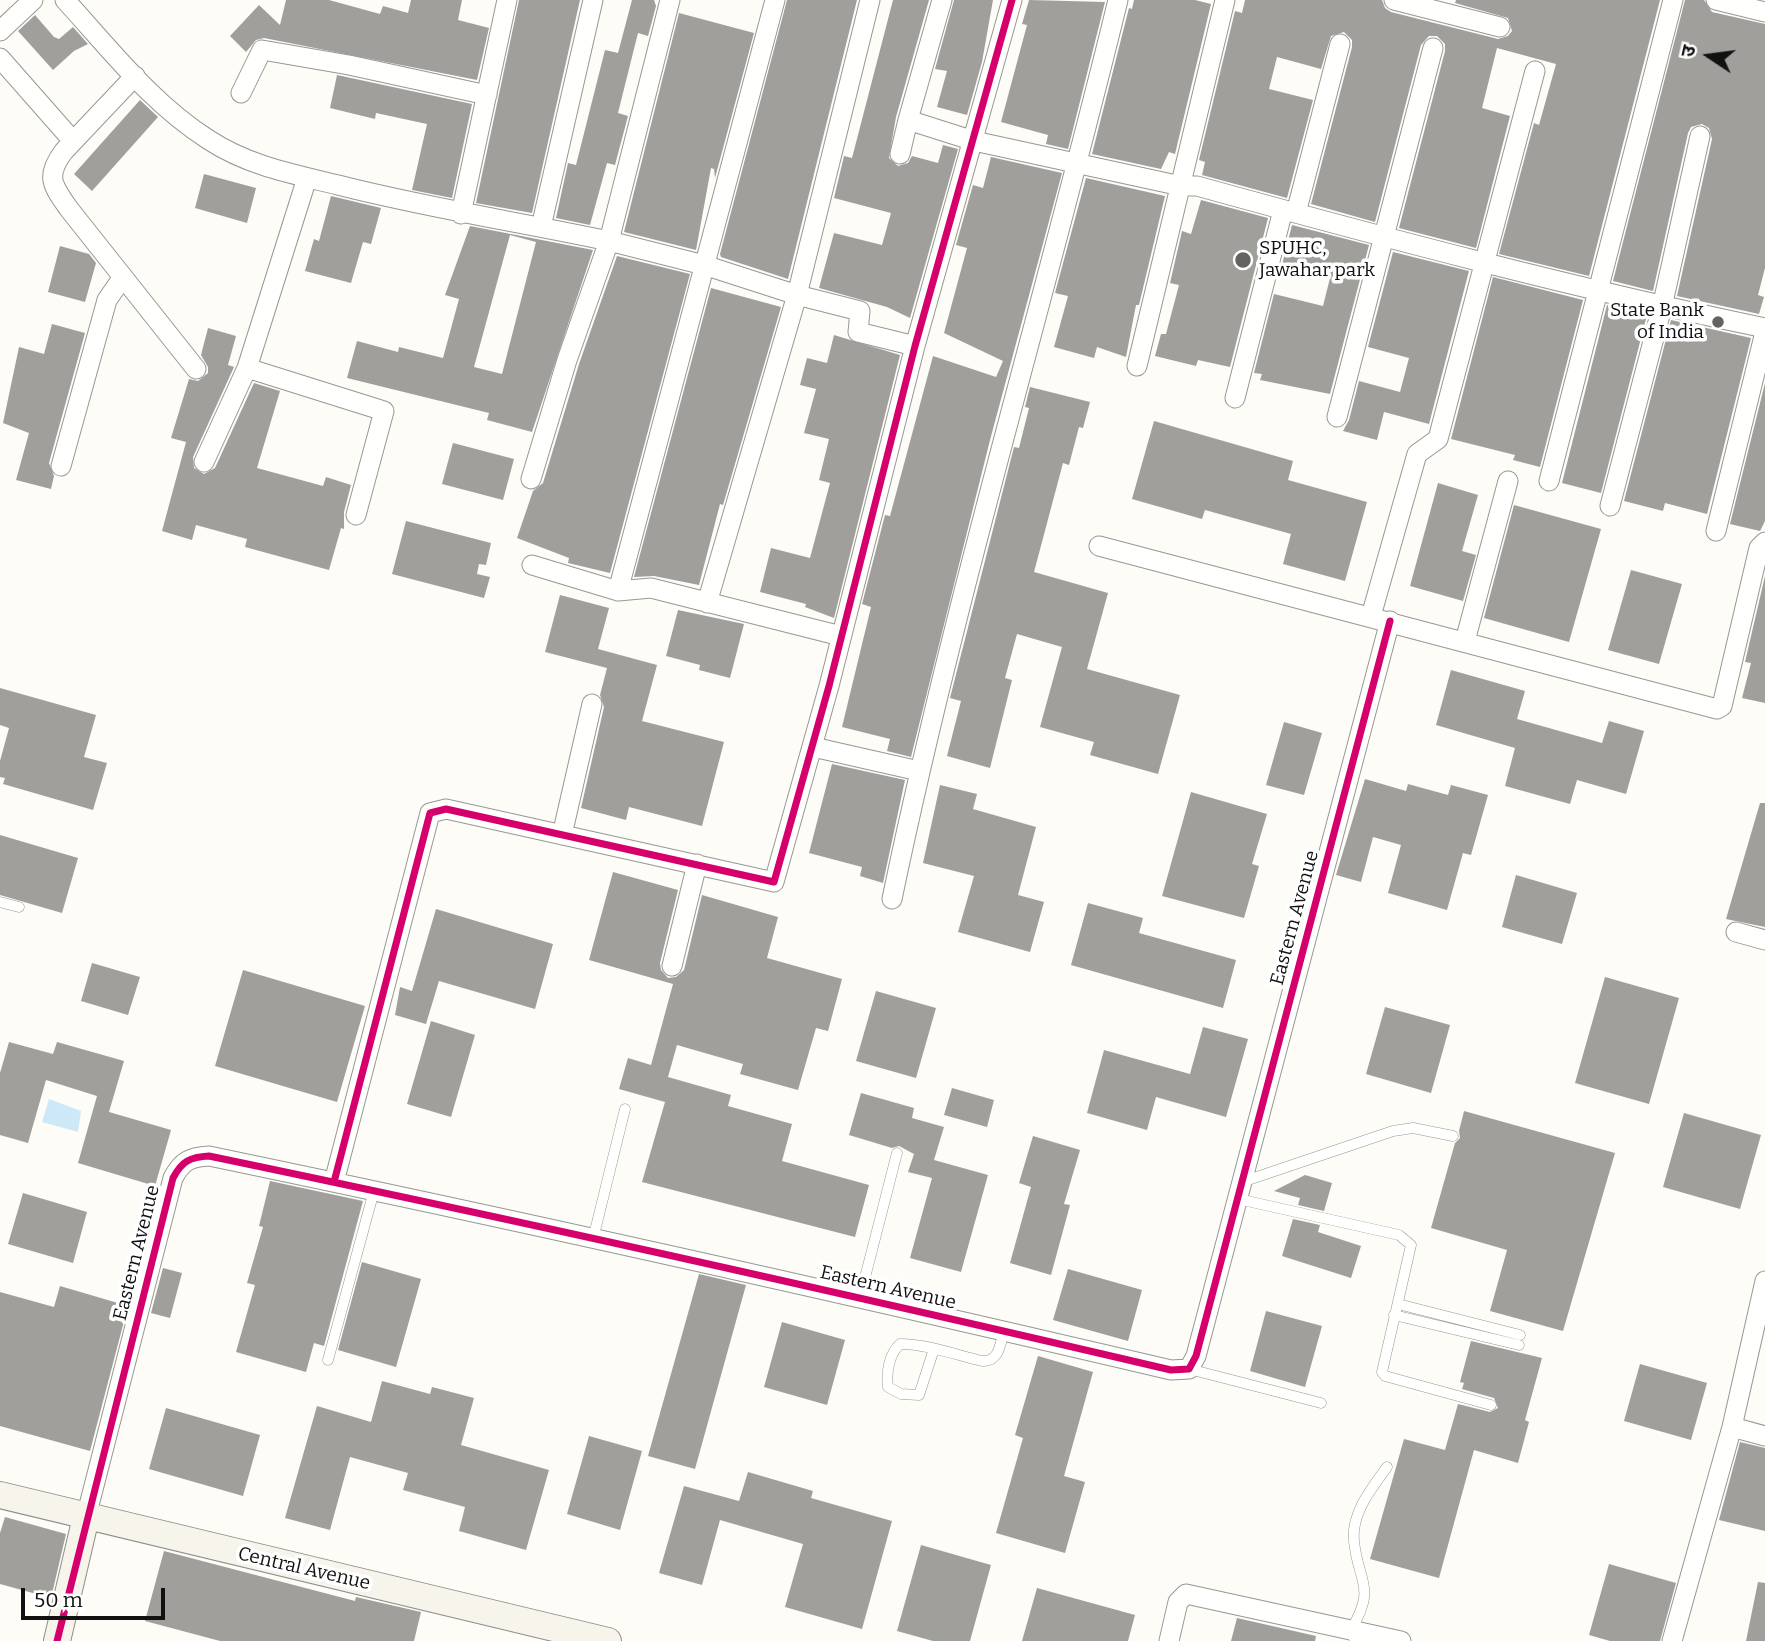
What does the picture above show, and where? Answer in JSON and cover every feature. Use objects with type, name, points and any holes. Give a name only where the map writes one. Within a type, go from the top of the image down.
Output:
[{"type":"street","points":[[0,31],[33,0]]},
{"type":"street","points":[[65,0],[167,108],[210,141],[239,157],[307,178],[461,214],[609,241],[704,265],[797,295],[860,311],[858,332],[915,346]]},
{"type":"street","points":[[461,214],[507,0]]},
{"type":"street","points":[[541,227],[593,0]]},
{"type":"street","points":[[531,479],[567,360],[609,241],[670,0]]},
{"type":"street","points":[[618,591],[775,0]]},
{"type":"street","points":[[707,603],[797,295],[870,0]]},
{"type":"street","points":[[900,154],[942,0]]},
{"type":"street","points":[[334,1182],[430,813],[446,809],[774,882],[813,747],[915,346],[1012,0]]},
{"type":"street","points":[[892,899],[919,771],[1118,0]]},
{"type":"street","points":[[1137,366],[1225,0]]},
{"type":"street","points":[[1394,0],[1500,27]]},
{"type":"street","points":[[1549,481],[1673,0]]},
{"type":"street","points":[[1716,0],[1765,12]]},
{"type":"street","points":[[1235,398],[1340,44]]},
{"type":"street","points":[[1337,417],[1433,48]]},
{"type":"street","points":[[241,93],[262,51],[349,65],[487,95]]},
{"type":"street","points":[[0,58],[73,141]]},
{"type":"street","name":"Eastern Avenue","points":[[86,1517],[173,1178],[181,1164],[193,1156],[209,1156],[334,1182],[860,1297],[1171,1370],[1189,1369],[1196,1356],[1240,1190],[1380,618],[1416,454],[1438,439],[1535,71]]},
{"type":"street","points":[[135,76],[73,141],[54,164],[51,176],[55,190],[196,369]]},
{"type":"street","points":[[908,120],[974,141],[1181,186],[1197,186],[1385,238],[1765,330],[1716,531]]},
{"type":"street","points":[[1610,506],[1662,307],[1700,136]]},
{"type":"street","points":[[204,462],[247,368],[307,178]]},
{"type":"street","points":[[61,466],[107,300],[123,277]]},
{"type":"street","points":[[247,368],[384,411],[356,515]]},
{"type":"street","points":[[1465,641],[1508,481]]},
{"type":"street","points":[[1099,546],[1719,709],[1759,548],[1765,542]]},
{"type":"street","points":[[532,565],[618,591],[651,588],[841,636]]},
{"type":"street","points":[[562,835],[592,704]]},
{"type":"street","points":[[813,747],[919,771]]},
{"type":"street","points":[[672,966],[697,864]]},
{"type":"street","points":[[1736,932],[1765,940]]},
{"type":"street","points":[[1672,1641],[1732,1427],[1765,1281]]},
{"type":"street","points":[[1732,1427],[1765,1436]]},
{"type":"street","name":"Central Avenue","points":[[0,1495],[608,1641]]},
{"type":"street","points":[[57,1641],[86,1517]]},
{"type":"street","points":[[1169,1641],[1178,1602],[1186,1594],[1353,1636],[1401,1641]]},
{"type":"lane","points":[[0,902],[19,907]]},
{"type":"lane","points":[[593,1239],[625,1109]]},
{"type":"lane","points":[[1240,1190],[1394,1131],[1413,1128],[1453,1136]]},
{"type":"lane","points":[[860,1297],[897,1153]]},
{"type":"lane","points":[[1240,1190],[1403,1237],[1411,1245],[1382,1364],[1385,1376],[1491,1405]]},
{"type":"lane","points":[[328,1360],[374,1191]]},
{"type":"lane","points":[[1394,1315],[1519,1340],[1398,1304]]},
{"type":"lane","points":[[934,1349],[919,1395],[901,1394],[888,1387],[890,1362],[894,1350],[900,1344],[934,1349],[991,1361],[1004,1331]]},
{"type":"lane","points":[[1189,1369],[1321,1403]]},
{"type":"lane","points":[[1353,1636],[1362,1612],[1366,1588],[1354,1541],[1355,1531],[1365,1498],[1387,1467]]},
{"type":"water","points":[[49,1099],[81,1111],[78,1132],[42,1122]]},
{"type":"building","points":[[286,0],[329,0],[380,14],[383,6],[408,13],[411,0],[462,0],[458,20],[489,28],[477,80],[264,38],[256,40],[246,52],[230,36],[259,5],[280,25]]},
{"type":"building","points":[[519,0],[580,0],[532,213],[476,203]]},
{"type":"building","points":[[632,0],[654,0],[656,6],[648,36],[638,33],[618,113],[628,116],[615,165],[607,163],[590,225],[556,218],[568,163],[576,165],[605,50],[618,53]]},
{"type":"building","points":[[787,0],[857,0],[788,279],[721,257],[720,254]]},
{"type":"building","points":[[893,0],[929,0],[896,117],[889,158],[898,166],[908,163],[912,156],[938,163],[943,145],[958,149],[910,318],[887,307],[819,288],[834,233],[882,245],[891,213],[834,198],[844,156],[852,158]]},
{"type":"building","points":[[954,0],[993,0],[982,62],[967,115],[937,107],[947,71],[935,69]]},
{"type":"building","points":[[1029,0],[1105,2],[1068,149],[1046,144],[1048,135],[1001,122],[1027,25],[1022,24]]},
{"type":"building","points":[[1134,0],[1195,0],[1211,4],[1175,154],[1169,152],[1161,169],[1092,154],[1129,8],[1132,9]]},
{"type":"building","points":[[1245,0],[1382,0],[1385,8],[1391,12],[1498,39],[1508,36],[1512,31],[1508,18],[1455,3],[1456,0],[1660,0],[1589,276],[1499,254],[1534,123],[1539,125],[1556,64],[1497,48],[1482,108],[1510,116],[1476,248],[1399,228],[1445,51],[1445,44],[1437,36],[1429,36],[1421,45],[1375,222],[1311,204],[1352,47],[1352,40],[1344,32],[1331,36],[1321,69],[1277,57],[1269,89],[1313,100],[1287,198],[1202,175],[1205,162],[1199,160],[1235,11],[1242,13]]},
{"type":"building","points":[[1685,0],[1704,0],[1712,12],[1765,24],[1765,268],[1758,295],[1764,297],[1759,314],[1677,296],[1712,139],[1709,128],[1702,124],[1691,127],[1688,133],[1653,291],[1613,281]]},
{"type":"building","points":[[679,13],[754,33],[715,178],[714,169],[711,168],[696,250],[624,232]]},
{"type":"building","points":[[35,15],[54,37],[59,39],[73,27],[88,44],[74,51],[53,70],[18,31]]},
{"type":"building","points":[[337,75],[472,104],[452,198],[412,190],[427,124],[376,113],[375,119],[330,108]]},
{"type":"building","points":[[140,100],[158,117],[92,191],[74,174]]},
{"type":"building","points":[[991,157],[1062,173],[990,440],[911,757],[887,751],[890,739],[842,727],[871,607],[862,604],[885,515],[890,516],[933,356],[996,377],[1003,361],[944,333],[967,248],[956,245],[973,185],[983,188]]},
{"type":"building","points":[[204,174],[256,188],[247,223],[195,208]]},
{"type":"building","points":[[1086,178],[1165,196],[1139,305],[1136,305],[1126,357],[1097,347],[1094,358],[1054,347],[1068,296],[1055,293]]},
{"type":"building","points":[[331,196],[381,208],[371,244],[363,242],[351,283],[305,271],[314,239],[319,241]]},
{"type":"building","points":[[1201,200],[1268,218],[1230,367],[1198,360],[1196,366],[1155,356],[1161,334],[1166,334],[1179,285],[1170,283],[1182,231],[1191,234]]},
{"type":"building","points":[[1292,225],[1369,245],[1330,394],[1260,380],[1262,374],[1254,373],[1274,294],[1323,306],[1330,278],[1282,265]]},
{"type":"building","points":[[470,226],[593,250],[532,432],[487,420],[489,413],[347,378],[357,341],[398,352],[399,347],[443,358],[459,299],[445,295]],"holes":[[[510,235],[536,242],[502,374],[474,367]]]},
{"type":"building","points":[[60,246],[89,254],[96,263],[85,302],[48,292]]},
{"type":"building","points":[[1393,252],[1469,271],[1429,424],[1384,412],[1377,440],[1343,431],[1349,420],[1359,381],[1400,392],[1409,358],[1368,347]]},
{"type":"building","points":[[617,256],[690,274],[610,573],[568,563],[569,558],[517,538],[533,491],[543,483],[579,364]]},
{"type":"building","points":[[1493,277],[1583,300],[1540,467],[1513,460],[1515,455],[1451,439]]},
{"type":"building","points":[[711,288],[781,307],[723,505],[720,504],[699,585],[654,576],[634,577]]},
{"type":"building","points":[[1607,305],[1647,315],[1601,493],[1562,483]]},
{"type":"building","points":[[1671,320],[1751,338],[1707,514],[1665,503],[1663,511],[1624,501]]},
{"type":"building","points":[[52,324],[85,333],[49,463],[54,476],[51,489],[16,480],[29,433],[3,423],[19,347],[44,354]]},
{"type":"building","points":[[208,328],[236,336],[228,365],[234,367],[193,457],[194,468],[204,474],[215,468],[254,383],[280,391],[257,468],[323,486],[326,477],[351,485],[344,512],[344,529],[341,528],[329,570],[245,547],[247,539],[196,525],[192,540],[162,531],[186,442],[171,438],[189,379],[198,381],[208,373],[208,367],[201,355]]},
{"type":"building","points":[[834,335],[900,355],[834,618],[805,607],[806,604],[760,592],[771,548],[810,558],[830,483],[819,480],[829,439],[804,433],[816,389],[800,385],[807,358],[827,363]]},
{"type":"building","points":[[1765,383],[1765,521],[1760,531],[1730,524]]},
{"type":"building","points":[[1030,387],[1090,402],[1083,428],[1079,427],[1069,465],[1063,463],[1034,572],[1108,593],[1087,669],[1180,695],[1158,774],[1090,755],[1094,742],[1040,727],[1062,647],[1017,634],[1005,678],[1012,680],[990,768],[947,756],[961,701],[950,698],[1014,447],[1019,448],[1029,408],[1025,407]]},
{"type":"building","points":[[1154,421],[1293,461],[1288,480],[1367,502],[1345,581],[1283,564],[1291,534],[1205,510],[1202,519],[1132,499]]},
{"type":"building","points":[[453,443],[514,459],[503,500],[442,484]]},
{"type":"building","points":[[1438,483],[1478,495],[1462,551],[1476,555],[1463,601],[1410,586]]},
{"type":"building","points":[[1514,505],[1601,529],[1569,642],[1484,618]]},
{"type":"building","points":[[406,521],[491,543],[486,565],[479,564],[477,574],[490,577],[484,598],[392,574]]},
{"type":"building","points":[[1631,570],[1682,584],[1659,664],[1608,650]]},
{"type":"building","points":[[1765,576],[1765,703],[1742,698],[1751,663],[1745,662]]},
{"type":"building","points":[[560,595],[609,608],[598,649],[657,665],[642,721],[724,742],[702,826],[629,807],[626,820],[581,808],[604,707],[600,695],[607,668],[545,652]]},
{"type":"building","points":[[678,610],[744,624],[730,678],[699,670],[700,665],[666,656]]},
{"type":"building","points":[[1451,670],[1525,691],[1517,719],[1602,743],[1609,721],[1644,731],[1626,794],[1577,780],[1570,804],[1505,786],[1515,748],[1436,725]]},
{"type":"building","points":[[0,688],[96,715],[84,757],[107,763],[93,810],[3,784],[5,778],[0,777],[0,761],[9,728],[0,725]]},
{"type":"building","points":[[1284,722],[1322,733],[1304,795],[1266,785]]},
{"type":"building","points":[[832,764],[905,780],[883,883],[860,876],[862,867],[809,853]]},
{"type":"building","points":[[1365,779],[1406,791],[1408,784],[1448,795],[1451,785],[1488,795],[1471,855],[1463,853],[1447,910],[1388,893],[1401,845],[1373,837],[1361,882],[1336,875]]},
{"type":"building","points":[[940,785],[977,794],[973,809],[1036,827],[1018,895],[1044,902],[1030,952],[958,932],[974,876],[923,863]]},
{"type":"building","points":[[1191,792],[1267,814],[1252,864],[1259,866],[1244,918],[1162,896]]},
{"type":"building","points":[[1760,803],[1765,803],[1765,927],[1726,919]]},
{"type":"building","points":[[0,835],[78,858],[62,913],[0,895]]},
{"type":"building","points":[[613,872],[678,890],[660,963],[661,970],[668,978],[676,977],[684,970],[702,895],[778,917],[767,958],[842,979],[828,1031],[816,1028],[798,1090],[740,1074],[743,1064],[677,1045],[668,1077],[731,1095],[728,1106],[792,1124],[782,1161],[869,1185],[855,1237],[642,1182],[665,1102],[619,1089],[628,1058],[651,1065],[673,984],[589,960]]},
{"type":"building","points":[[1516,875],[1577,893],[1562,944],[1502,927]]},
{"type":"building","points":[[1088,903],[1143,918],[1139,933],[1236,960],[1223,1008],[1071,965]]},
{"type":"building","points":[[436,909],[553,944],[535,1009],[439,981],[426,1024],[395,1015],[400,987],[412,991]]},
{"type":"building","points":[[92,963],[140,977],[128,1015],[81,1001]]},
{"type":"building","points":[[243,970],[365,1006],[337,1102],[215,1066]]},
{"type":"building","points":[[1605,977],[1679,998],[1649,1104],[1575,1083]]},
{"type":"building","points":[[876,991],[936,1008],[916,1078],[856,1061]]},
{"type":"building","points":[[1385,1007],[1450,1025],[1431,1093],[1366,1074]]},
{"type":"building","points":[[431,1021],[475,1035],[451,1117],[407,1104]]},
{"type":"building","points":[[1203,1027],[1248,1039],[1226,1117],[1156,1097],[1147,1130],[1087,1113],[1104,1050],[1190,1074]]},
{"type":"building","points":[[9,1042],[53,1054],[57,1042],[124,1061],[109,1112],[171,1130],[155,1186],[78,1163],[97,1096],[46,1080],[28,1143],[0,1135],[0,1073]]},
{"type":"building","points":[[952,1088],[994,1100],[987,1127],[944,1115]]},
{"type":"building","points":[[861,1093],[914,1108],[912,1118],[944,1127],[934,1160],[988,1175],[961,1272],[910,1258],[932,1178],[908,1172],[914,1154],[899,1146],[892,1148],[849,1135]]},
{"type":"building","points":[[1464,1111],[1615,1153],[1563,1331],[1490,1311],[1507,1250],[1431,1228],[1455,1143],[1460,1138]]},
{"type":"building","points":[[1684,1113],[1761,1135],[1740,1209],[1663,1187]]},
{"type":"building","points":[[1033,1136],[1080,1150],[1064,1204],[1070,1205],[1051,1275],[1010,1263],[1031,1187],[1019,1183]]},
{"type":"building","points":[[1305,1175],[1332,1183],[1324,1211],[1298,1205],[1300,1198],[1274,1191]]},
{"type":"building","points":[[270,1181],[363,1201],[324,1346],[314,1343],[306,1372],[236,1352],[255,1285],[247,1283],[263,1227],[259,1226]]},
{"type":"building","points":[[23,1193],[87,1212],[73,1263],[8,1244]]},
{"type":"building","points":[[1293,1219],[1320,1225],[1318,1232],[1361,1246],[1351,1278],[1282,1256]]},
{"type":"building","points":[[362,1262],[421,1279],[396,1367],[338,1350]]},
{"type":"building","points":[[163,1268],[182,1273],[170,1318],[151,1313]]},
{"type":"building","points":[[1068,1269],[1142,1290],[1128,1341],[1053,1320]]},
{"type":"building","points":[[699,1274],[746,1285],[695,1469],[648,1456]]},
{"type":"building","points":[[60,1286],[128,1306],[90,1451],[0,1426],[0,1292],[54,1307]]},
{"type":"building","points":[[1266,1311],[1322,1326],[1305,1387],[1250,1371]]},
{"type":"building","points":[[782,1322],[845,1340],[827,1405],[764,1387]]},
{"type":"building","points":[[1471,1341],[1542,1358],[1525,1420],[1529,1422],[1518,1463],[1474,1450],[1439,1578],[1370,1559],[1404,1439],[1445,1450],[1458,1404],[1490,1412],[1498,1408],[1494,1398],[1462,1389],[1464,1383],[1460,1382]]},
{"type":"building","points":[[1038,1356],[1093,1372],[1064,1476],[1085,1482],[1065,1553],[996,1533],[1023,1438],[1015,1435]]},
{"type":"building","points":[[1640,1364],[1707,1383],[1691,1440],[1624,1421]]},
{"type":"building","points":[[382,1381],[430,1394],[432,1387],[474,1398],[461,1445],[549,1470],[526,1550],[459,1531],[465,1507],[403,1490],[408,1473],[350,1457],[330,1530],[285,1518],[317,1406],[371,1422]]},
{"type":"building","points":[[166,1408],[260,1435],[243,1496],[149,1469]]},
{"type":"building","points":[[589,1436],[642,1451],[620,1530],[567,1514]]},
{"type":"building","points":[[1740,1442],[1765,1448],[1765,1531],[1719,1520]]},
{"type":"building","points":[[748,1472],[813,1491],[811,1498],[892,1521],[862,1629],[785,1607],[803,1544],[720,1520],[702,1585],[659,1573],[684,1486],[739,1501]]},
{"type":"building","points":[[5,1517],[66,1534],[51,1598],[0,1584],[0,1533]]},
{"type":"building","points":[[921,1545],[991,1565],[970,1641],[933,1641],[897,1631]]},
{"type":"building","points":[[164,1551],[355,1601],[356,1597],[421,1612],[414,1641],[220,1641],[145,1621]]},
{"type":"building","points":[[1609,1564],[1676,1583],[1660,1641],[1610,1641],[1589,1635]]},
{"type":"building","points":[[1758,1582],[1765,1583],[1765,1641],[1746,1641]]},
{"type":"building","points":[[1037,1588],[1135,1615],[1128,1641],[1022,1641]]},
{"type":"building","points":[[1237,1618],[1316,1636],[1315,1641],[1231,1641]]},
{"type":"cycle path","points":[[334,1182],[430,813],[446,809],[774,882],[829,686],[915,346],[1012,0]]},
{"type":"cycle path","points":[[57,1641],[173,1178],[183,1164],[197,1157],[209,1156],[571,1233],[1171,1370],[1189,1369],[1196,1356],[1390,621]]},
{"type":"place","name":"SPUHC, Jawahar park","points":[[1243,260]]},
{"type":"place","name":"State Bank of India","points":[[1718,322]]}]
